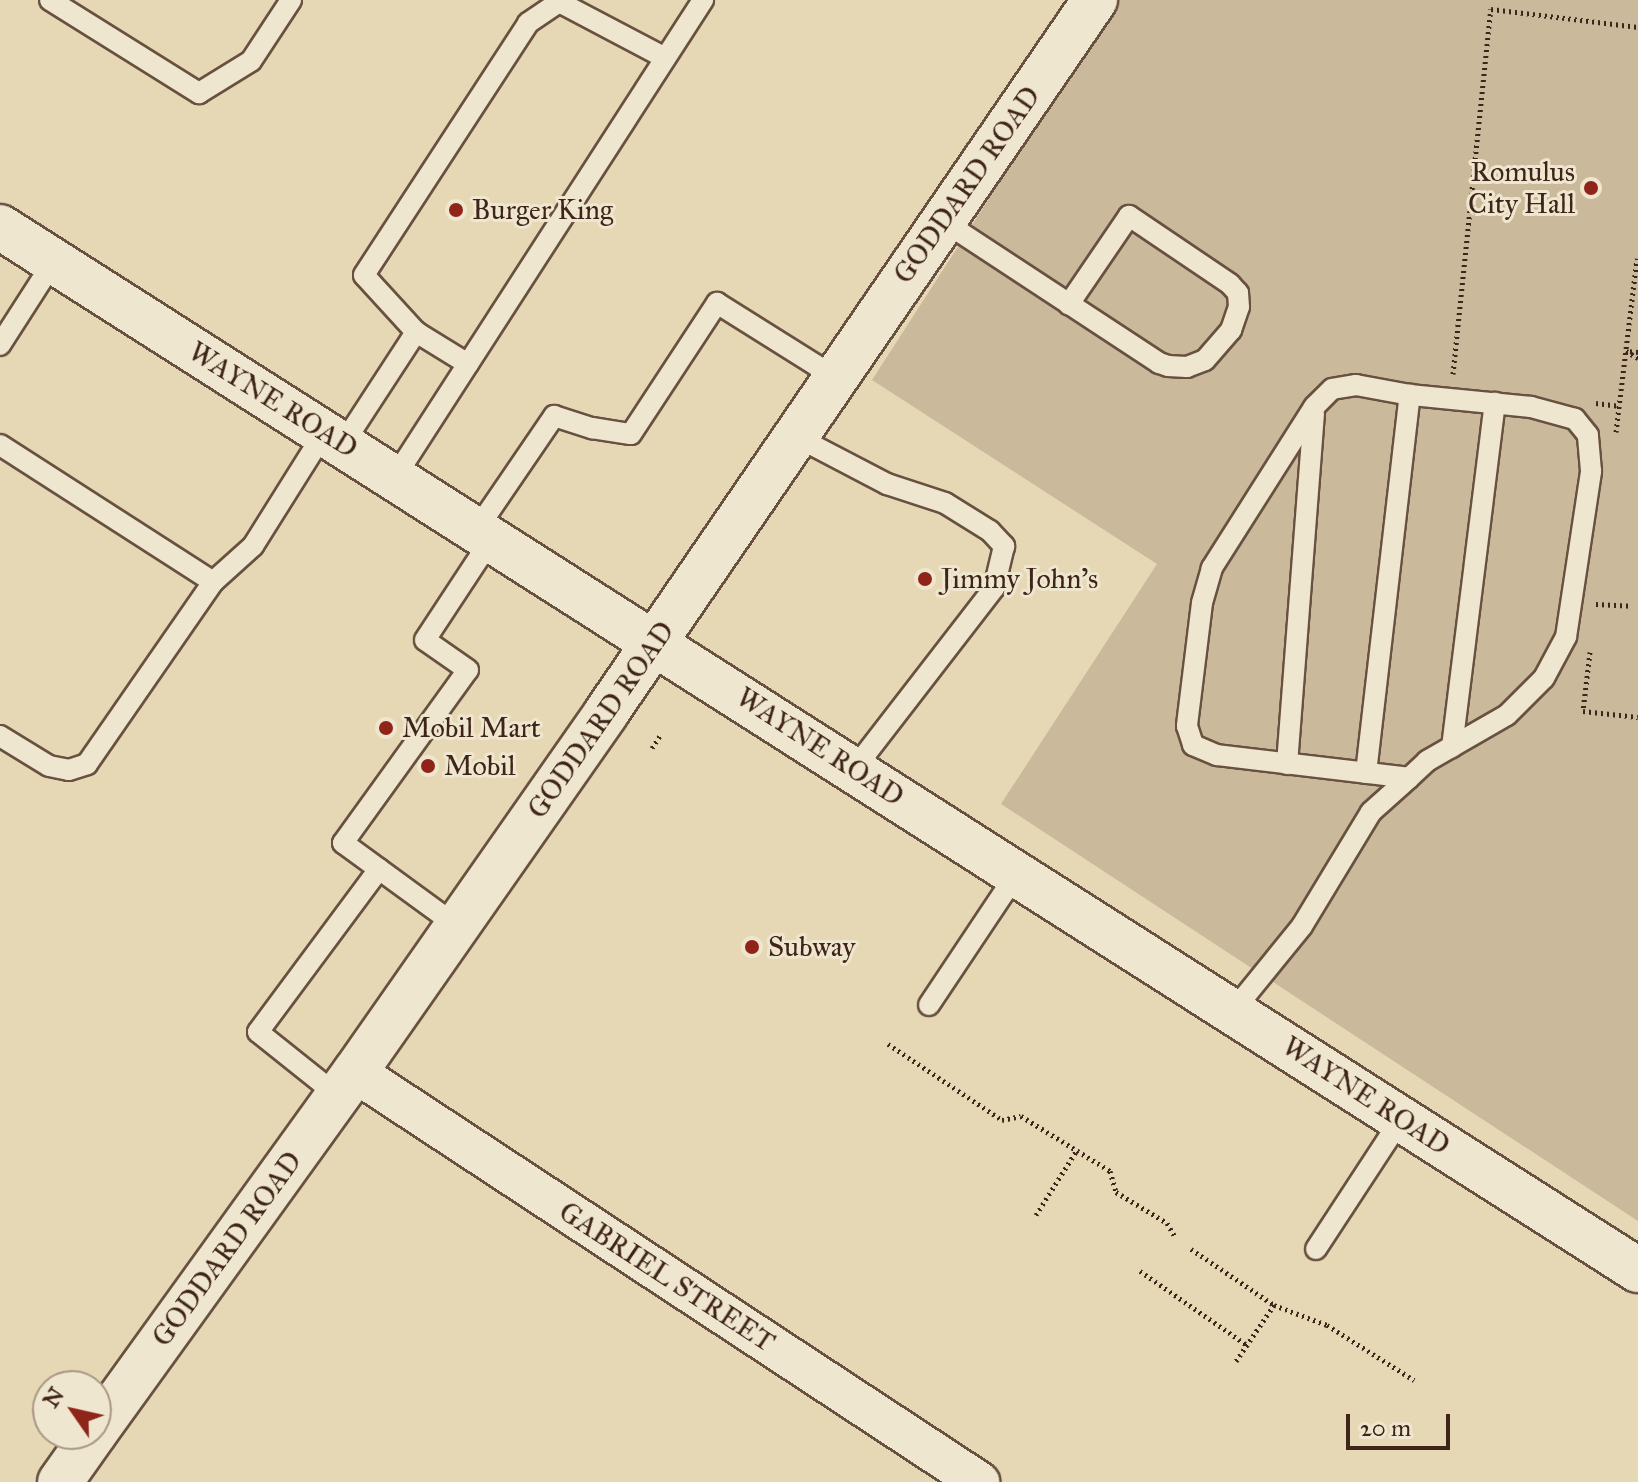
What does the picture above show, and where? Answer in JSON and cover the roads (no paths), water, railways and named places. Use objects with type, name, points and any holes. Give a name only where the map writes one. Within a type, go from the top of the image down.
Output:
[{"type":"main road","name":"GODDARD ROAD","points":[[112,1409],[346,1084],[656,642],[943,221],[1083,4]]},
{"type":"main road","name":"WAYNE ROAD","points":[[0,227],[855,768],[1638,1270]]},
{"type":"main road","name":"GODDARD ROAD","points":[[60,1482],[83,1450]]},
{"type":"street","name":"GABRIEL STREET","points":[[346,1084],[979,1482]]},
{"type":"lane","points":[[50,0],[199,93],[251,61],[291,0]]},
{"type":"lane","points":[[395,477],[703,0]]},
{"type":"lane","points":[[468,364],[416,332],[364,275],[528,23],[559,2],[665,58]]},
{"type":"lane","points":[[943,221],[1069,304],[1159,363],[1187,367],[1205,360],[1221,343],[1239,307],[1238,293],[1230,284],[1129,216],[1069,304]]},
{"type":"lane","points":[[0,345],[54,261]]},
{"type":"lane","points":[[457,926],[343,843],[468,670],[425,640],[554,416],[592,428],[631,434],[717,303],[835,377]]},
{"type":"lane","points":[[0,736],[49,766],[69,770],[87,764],[213,582],[253,546],[416,332]]},
{"type":"lane","points":[[1233,1011],[1302,926],[1371,812],[1409,778],[1427,761],[1507,715],[1544,678],[1566,637],[1591,471],[1588,435],[1575,419],[1531,407],[1410,395],[1356,385],[1332,389],[1314,407],[1212,568],[1202,603],[1187,726],[1193,745],[1217,755],[1409,778]]},
{"type":"lane","points":[[1366,773],[1410,395]]},
{"type":"lane","points":[[1452,747],[1495,403]]},
{"type":"lane","points":[[1287,764],[1314,407]]},
{"type":"lane","points":[[795,436],[887,484],[945,503],[990,531],[1004,546],[994,588],[855,768]]},
{"type":"lane","points":[[0,445],[213,582]]},
{"type":"lane","points":[[346,1084],[258,1032],[379,869]]},
{"type":"lane","points":[[929,1005],[1017,873]]},
{"type":"lane","points":[[1316,1249],[1401,1119]]},
{"type":"place","name":"Romulus City Hall","points":[[1591,188]]},
{"type":"place","name":"Burger King","points":[[456,210]]},
{"type":"place","name":"Jimmy John's","points":[[925,579]]},
{"type":"place","name":"Mobil Mart","points":[[386,728]]},
{"type":"place","name":"Mobil","points":[[428,766]]},
{"type":"place","name":"Subway","points":[[752,947]]}]
